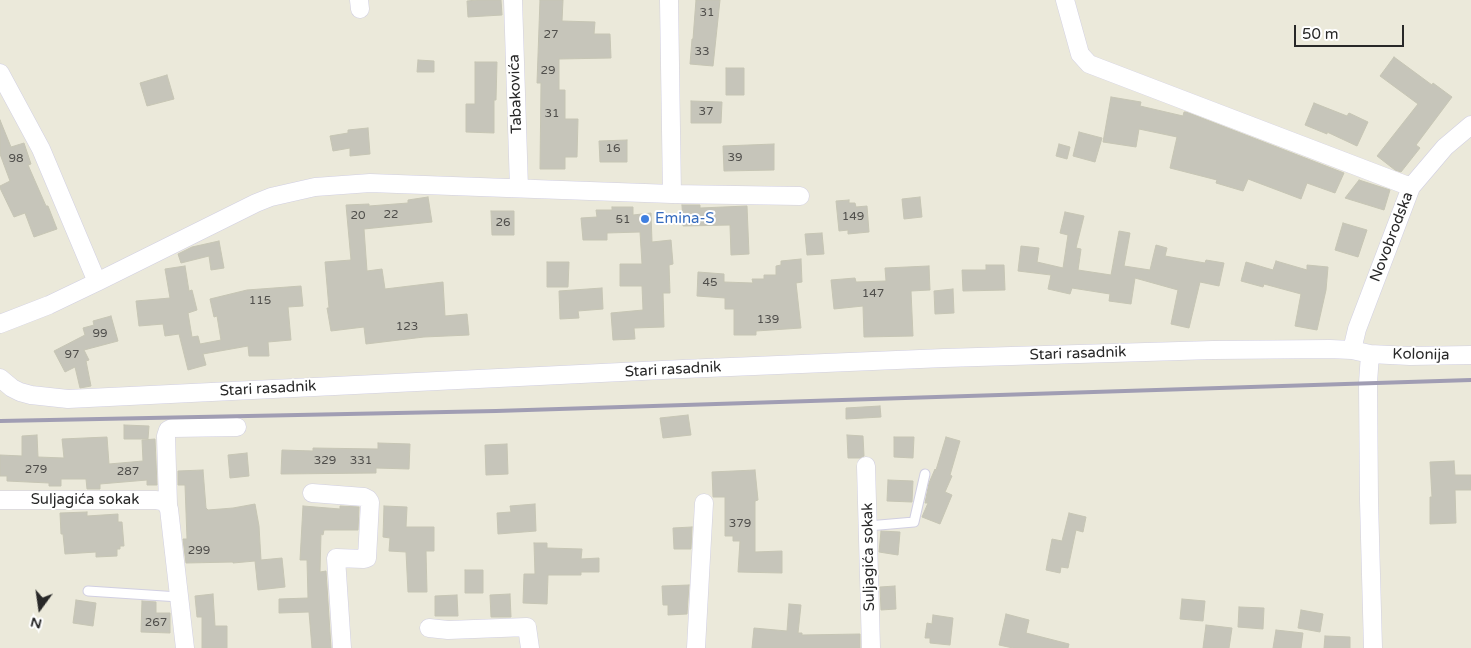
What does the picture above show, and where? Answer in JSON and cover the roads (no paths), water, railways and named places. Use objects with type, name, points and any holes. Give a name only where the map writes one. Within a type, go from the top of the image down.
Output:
[{"type":"street","name":"Tabakovića","points":[[513,0],[519,188]]},
{"type":"street","points":[[669,0],[672,194]]},
{"type":"street","points":[[1065,0],[1080,54],[1088,64],[1411,187]]},
{"type":"street","points":[[0,73],[41,149],[97,282]]},
{"type":"street","name":"Novobrodska","points":[[1352,350],[1359,322],[1411,187],[1445,148],[1471,125]]},
{"type":"street","points":[[0,324],[49,305],[256,203],[315,187],[370,183],[672,194],[800,196]]},
{"type":"street","name":"Stari rasadnik","points":[[0,378],[20,392],[68,399],[944,358],[1213,350],[1352,350]]},
{"type":"street","points":[[1352,350],[1370,354],[1368,383],[1369,501],[1373,648]]},
{"type":"street","name":"Kolonija","points":[[1370,354],[1471,355]]},
{"type":"street","points":[[185,648],[168,505],[166,436],[168,430],[172,428],[237,428]]},
{"type":"street","name":"Suljagića sokak","points":[[866,466],[871,648]]},
{"type":"street","points":[[312,493],[364,497],[370,502],[367,558],[336,558],[342,648]]},
{"type":"street","name":"Suljagića sokak","points":[[0,500],[156,500],[165,502],[168,505]]},
{"type":"street","points":[[696,648],[704,503]]},
{"type":"street","points":[[429,628],[448,630],[527,627],[530,648]]},
{"type":"lane","points":[[868,526],[914,522],[924,474]]},
{"type":"lane","points":[[88,591],[179,597]]},
{"type":"railway","points":[[0,421],[496,411],[1471,380]]},
{"type":"place","name":"Emina-S","points":[[645,219]]}]
